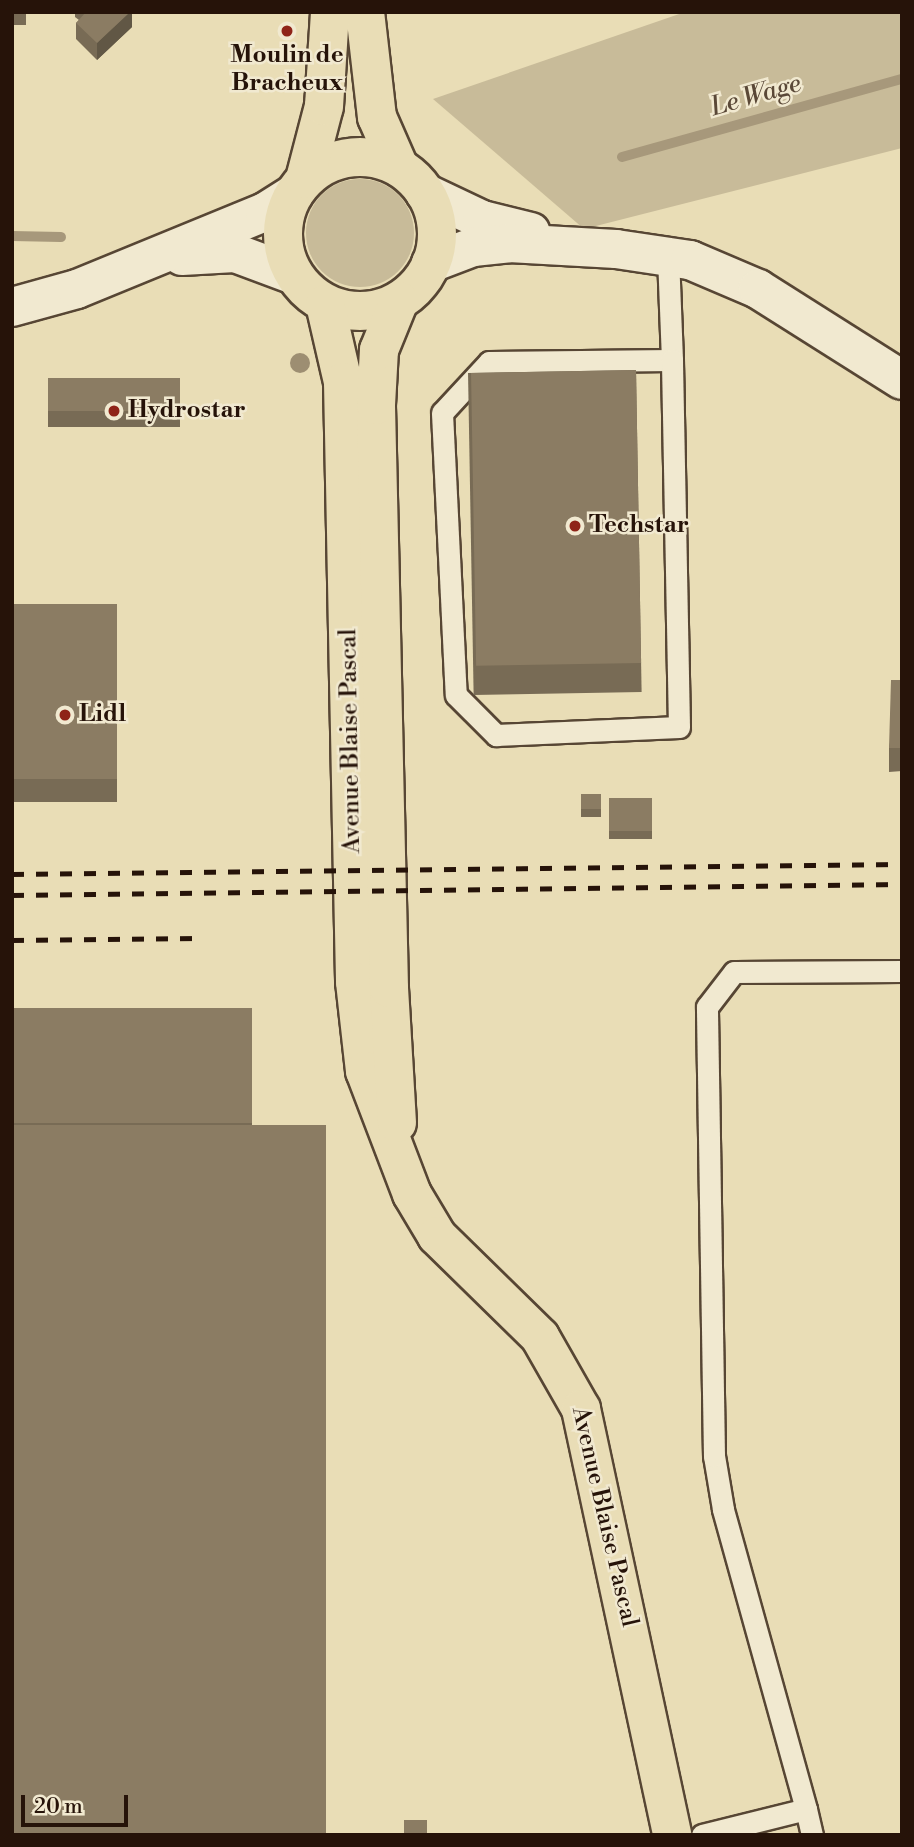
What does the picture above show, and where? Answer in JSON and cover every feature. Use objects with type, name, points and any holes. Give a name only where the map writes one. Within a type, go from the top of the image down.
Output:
[{"type":"main road","points":[[330,12],[324,106],[282,238],[294,275],[325,304],[362,312],[399,301],[416,287],[432,263],[437,223],[377,117],[365,12]]},
{"type":"main road","points":[[300,186],[331,162],[354,157],[377,159],[412,180]]},
{"type":"main road","name":"Avenue Blaise Pascal","points":[[399,301],[379,350],[376,405],[390,998],[404,1174]]},
{"type":"main road","name":"Avenue Blaise Pascal","points":[[325,304],[343,382],[355,1003],[365,1071],[404,1174],[437,1236],[540,1337],[581,1409],[672,1835]]},
{"type":"street","points":[[412,180],[490,222],[616,249],[711,265],[734,276],[902,380]]},
{"type":"street","points":[[106,277],[265,212],[300,186]]},
{"type":"street","points":[[432,263],[473,247],[509,243],[616,249]]},
{"type":"street","points":[[12,307],[106,277],[213,251],[246,256],[294,275]]},
{"type":"lane","points":[[668,256],[672,360],[679,727],[496,735],[456,695],[442,413],[489,362],[672,360]]},
{"type":"lane","points":[[812,1835],[723,1510],[713,1456],[707,1007],[734,972],[902,971]]},
{"type":"lane","points":[[702,1835],[806,1809]]},
{"type":"shaded area","points":[[685,12],[902,12],[902,148],[584,229],[433,99]]},
{"type":"shaded area","points":[[360,179],[390,188],[398,195],[405,203],[414,233],[405,263],[398,271],[390,278],[360,287],[330,278],[322,271],[315,263],[306,233],[315,203],[322,195],[330,188]]},
{"type":"building","points":[[86,12],[130,12],[97,43],[76,23]]},
{"type":"building","points":[[636,370],[641,663],[476,666],[471,373]]},
{"type":"building","points":[[48,378],[180,378],[180,411],[48,411]]},
{"type":"building","name":"Lidl","points":[[12,604],[117,604],[117,779],[12,779]]},
{"type":"building","points":[[891,680],[902,680],[902,748],[889,748]]},
{"type":"building","points":[[581,794],[601,794],[601,809],[581,809]]},
{"type":"building","points":[[609,798],[652,798],[652,831],[609,831]]},
{"type":"building","points":[[12,1008],[252,1008],[252,1123],[12,1123]]},
{"type":"building","points":[[12,1125],[326,1125],[326,1835],[12,1835]]},
{"type":"building","points":[[404,1820],[427,1820],[427,1835],[404,1835]]},
{"type":"waterway","name":"Le Wage","points":[[622,157],[902,79]]},
{"type":"waterway","name":"Le Wage","points":[[12,236],[61,237]]},
{"type":"railway","points":[[12,874],[902,864]]},
{"type":"railway","points":[[12,895],[902,884]]},
{"type":"railway","points":[[12,940],[200,938]]},
{"type":"place","name":"Moulin de Bracheux","points":[[287,31]]},
{"type":"place","name":"Hydrostar","points":[[114,411]]},
{"type":"place","name":"Techstar","points":[[575,526]]},
{"type":"place","name":"Lidl","points":[[65,715]]}]
